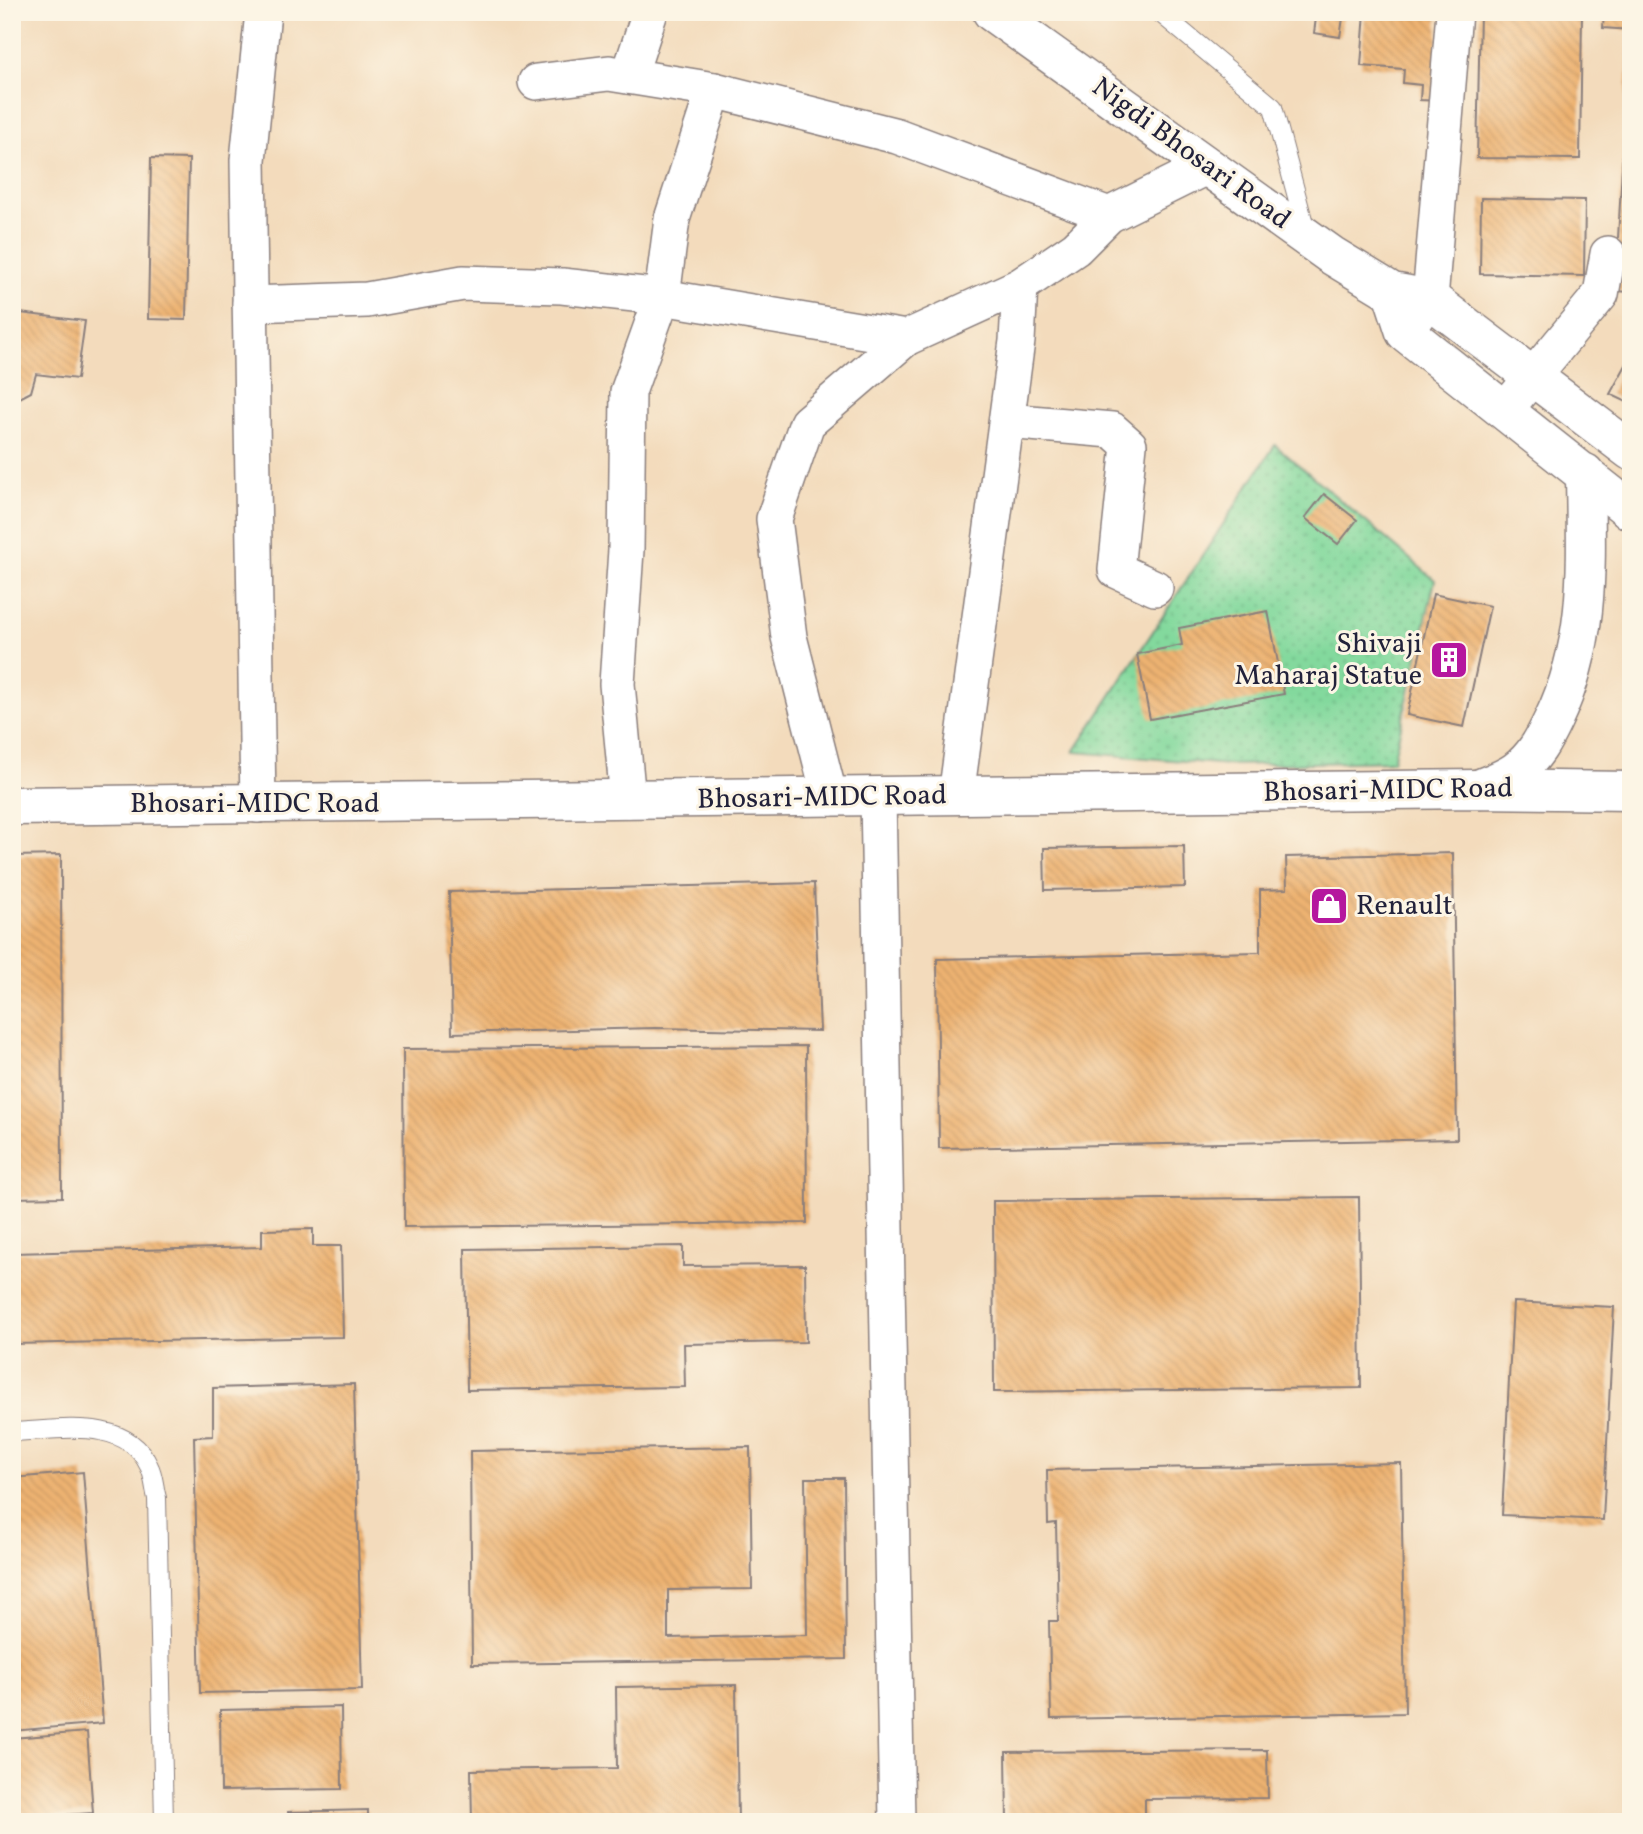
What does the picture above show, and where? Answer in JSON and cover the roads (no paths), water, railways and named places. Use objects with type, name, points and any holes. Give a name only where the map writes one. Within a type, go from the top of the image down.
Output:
[{"type":"street","points":[[258,805],[248,160],[264,12]]},
{"type":"street","points":[[629,76],[650,12]]},
{"type":"street","name":"Nigdi Bhosari Road","points":[[992,12],[1308,238],[1392,292],[1430,299],[1631,451]]},
{"type":"street","points":[[1405,332],[1430,299],[1454,12]]},
{"type":"street","points":[[536,82],[609,73],[714,90],[897,136],[1110,215]]},
{"type":"street","points":[[628,800],[617,684],[626,550],[628,392],[662,297],[672,219],[714,90]]},
{"type":"street","points":[[830,798],[789,637],[774,519],[807,423],[906,338],[1020,286],[1076,248],[1110,215],[1208,166]]},
{"type":"street","points":[[1505,410],[1601,294],[1608,254]]},
{"type":"street","points":[[250,304],[367,300],[463,283],[562,286],[662,297],[906,338]]},
{"type":"street","points":[[956,796],[1017,341],[1020,286]]},
{"type":"street","points":[[1392,292],[1405,332],[1631,511]]},
{"type":"street","points":[[1006,421],[1112,430],[1129,445],[1116,570],[1155,588]]},
{"type":"street","points":[[1478,789],[1515,772],[1534,755],[1569,683],[1577,659],[1586,586],[1585,473]]},
{"type":"street","name":"Bhosari-MIDC Road","points":[[12,806],[1478,789],[1631,791]]},
{"type":"street","points":[[878,797],[897,1822]]},
{"type":"lane","points":[[1159,12],[1273,107],[1308,238]]},
{"type":"lane","points":[[12,1432],[97,1430],[114,1434],[131,1442],[149,1466],[157,1498],[164,1822]]},
{"type":"place","name":"Shivaji Maharaj Statue","points":[[1449,660]]},
{"type":"place","name":"Renault","points":[[1329,906]]}]
